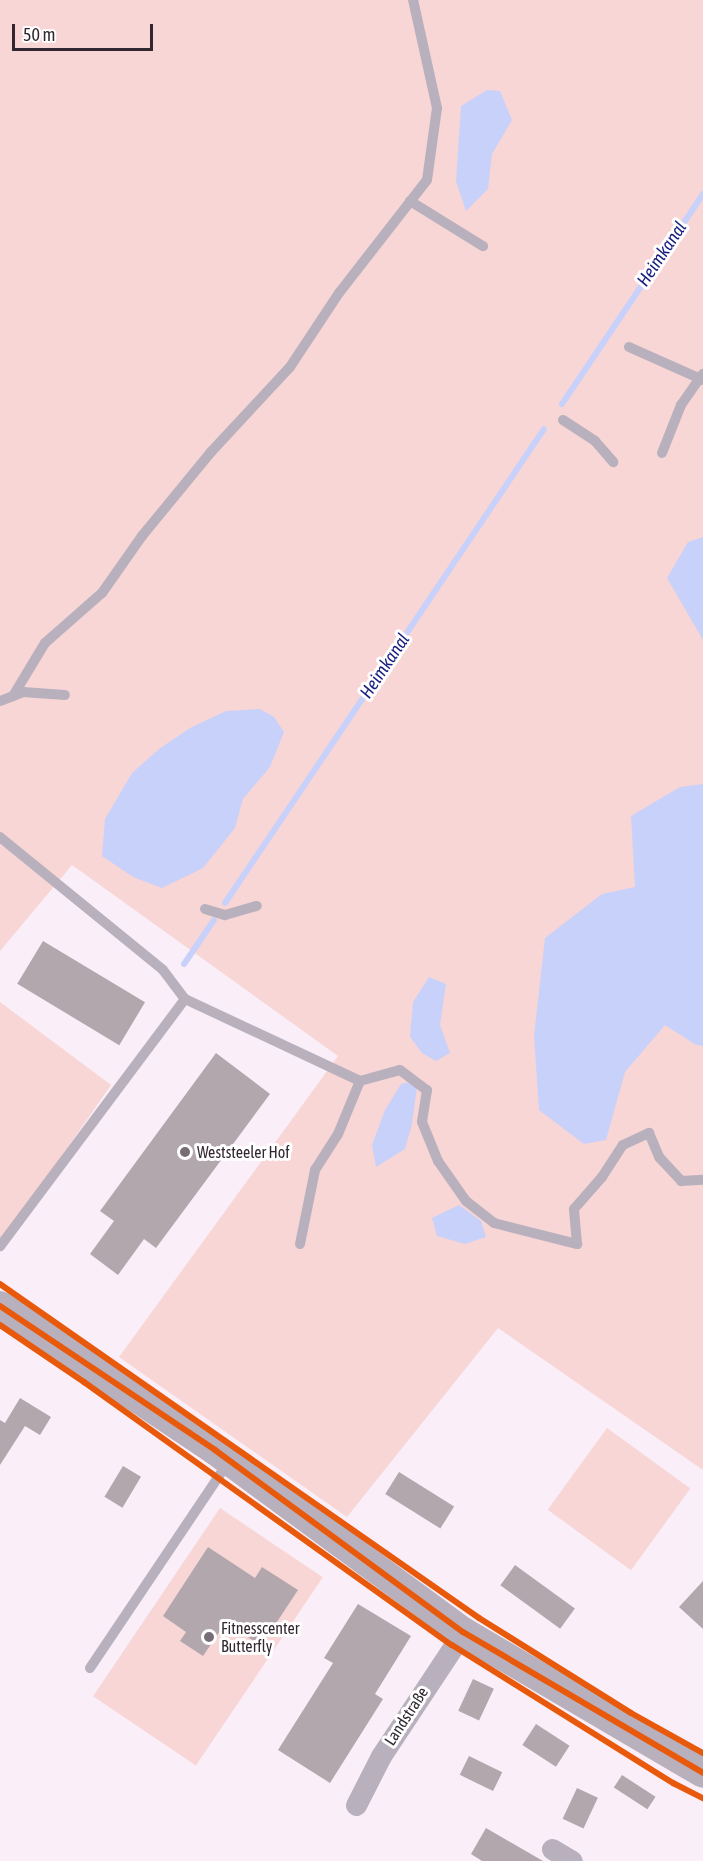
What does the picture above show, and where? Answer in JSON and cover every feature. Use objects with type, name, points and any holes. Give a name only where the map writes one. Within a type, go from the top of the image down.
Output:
[{"type":"street","points":[[0,1306],[230,1461],[463,1632],[703,1773]]},
{"type":"street","name":"Landstraße","points":[[356,1805],[381,1756],[463,1632]]},
{"type":"street","points":[[552,1850],[572,1861]]},
{"type":"lane","points":[[13,696],[45,643],[102,593],[142,536],[211,452],[290,367],[339,292],[427,180],[437,108],[413,0]]},
{"type":"lane","points":[[410,201],[483,246]]},
{"type":"lane","points":[[629,347],[702,377],[681,405],[662,453]]},
{"type":"lane","points":[[564,420],[595,441],[613,462]]},
{"type":"lane","points":[[0,701],[23,692],[65,695]]},
{"type":"lane","points":[[0,837],[162,970],[185,999],[360,1081],[400,1070],[427,1090],[422,1122],[438,1161],[466,1201],[494,1224],[577,1244],[574,1209],[602,1177],[623,1145],[650,1133],[659,1157],[681,1181],[703,1180]]},
{"type":"lane","points":[[205,909],[225,915],[257,906]]},
{"type":"lane","points":[[0,1246],[185,999]]},
{"type":"lane","points":[[300,1244],[315,1170],[338,1134],[360,1081]]},
{"type":"lane","points":[[90,1668],[230,1461]]},
{"type":"shaded area","points":[[0,0],[703,0],[703,1470],[498,1328],[347,1517],[119,1357],[338,1056],[72,865],[0,951]]},
{"type":"shaded area","points":[[0,1002],[111,1085],[0,1245]]},
{"type":"shaded area","points":[[607,1428],[690,1489],[631,1570],[548,1510]]},
{"type":"shaded area","name":"Fitnesscenter Butterfly","points":[[220,1508],[323,1577],[196,1766],[93,1696]]},
{"type":"water","points":[[487,90],[500,91],[512,120],[492,154],[488,189],[466,211],[456,181],[461,106]]},
{"type":"water","points":[[703,537],[703,640],[667,578],[688,542]]},
{"type":"water","points":[[260,709],[274,717],[284,732],[270,767],[243,799],[235,828],[203,868],[162,888],[133,877],[102,856],[105,819],[132,773],[159,749],[190,728],[226,711]]},
{"type":"water","points":[[703,784],[703,1046],[696,1045],[665,1025],[625,1072],[606,1140],[584,1144],[539,1110],[534,1036],[545,938],[602,894],[635,887],[631,816],[680,787]]},
{"type":"water","points":[[429,977],[446,984],[440,1025],[450,1053],[436,1061],[422,1053],[410,1037],[413,1002]]},
{"type":"water","points":[[418,1080],[412,1124],[405,1149],[376,1167],[372,1145],[385,1110],[401,1084]]},
{"type":"water","points":[[459,1205],[481,1221],[486,1237],[465,1244],[437,1236],[432,1218]]},
{"type":"building","points":[[43,941],[145,1002],[119,1045],[17,984]]},
{"type":"building","name":"Weststeeler Hof","points":[[216,1053],[270,1094],[156,1248],[144,1239],[118,1275],[90,1254],[114,1221],[100,1211]]},
{"type":"building","points":[[20,1398],[51,1417],[40,1435],[25,1426],[0,1465],[0,1420],[5,1423]]},
{"type":"building","points":[[123,1466],[141,1477],[122,1508],[104,1497]]},
{"type":"building","points":[[399,1472],[454,1506],[440,1528],[385,1494]]},
{"type":"building","points":[[208,1547],[255,1578],[262,1567],[298,1590],[261,1646],[226,1622],[203,1656],[180,1641],[186,1632],[163,1616]]},
{"type":"building","points":[[515,1565],[575,1608],[560,1629],[500,1585]]},
{"type":"building","points":[[703,1581],[703,1629],[679,1607]]},
{"type":"building","points":[[358,1604],[411,1636],[375,1694],[383,1699],[330,1783],[278,1750],[333,1663],[324,1658]]},
{"type":"building","points":[[473,1679],[494,1689],[479,1720],[458,1711]]},
{"type":"building","points":[[536,1724],[570,1746],[556,1767],[522,1745]]},
{"type":"building","points":[[469,1756],[502,1772],[493,1791],[460,1775]]},
{"type":"building","points":[[622,1775],[656,1797],[647,1809],[614,1788]]},
{"type":"building","points":[[577,1788],[598,1798],[583,1829],[563,1819]]},
{"type":"building","points":[[486,1828],[543,1861],[482,1861],[471,1854]]},
{"type":"waterway","name":"Heimkanal","points":[[562,404],[703,194]]},
{"type":"waterway","name":"Heimkanal","points":[[225,903],[544,429]]},
{"type":"waterway","name":"Heimkanal","points":[[184,964],[214,920]]},
{"type":"cycle path","points":[[0,1284],[479,1618],[631,1713],[703,1753]]},
{"type":"cycle path","points":[[0,1306],[215,1450],[463,1632],[703,1773]]},
{"type":"cycle path","points":[[0,1325],[84,1382],[452,1645],[673,1783],[703,1798]]},
{"type":"place","name":"Weststeeler Hof","points":[[185,1152]]},
{"type":"place","name":"Fitnesscenter Butterfly","points":[[209,1637]]}]
